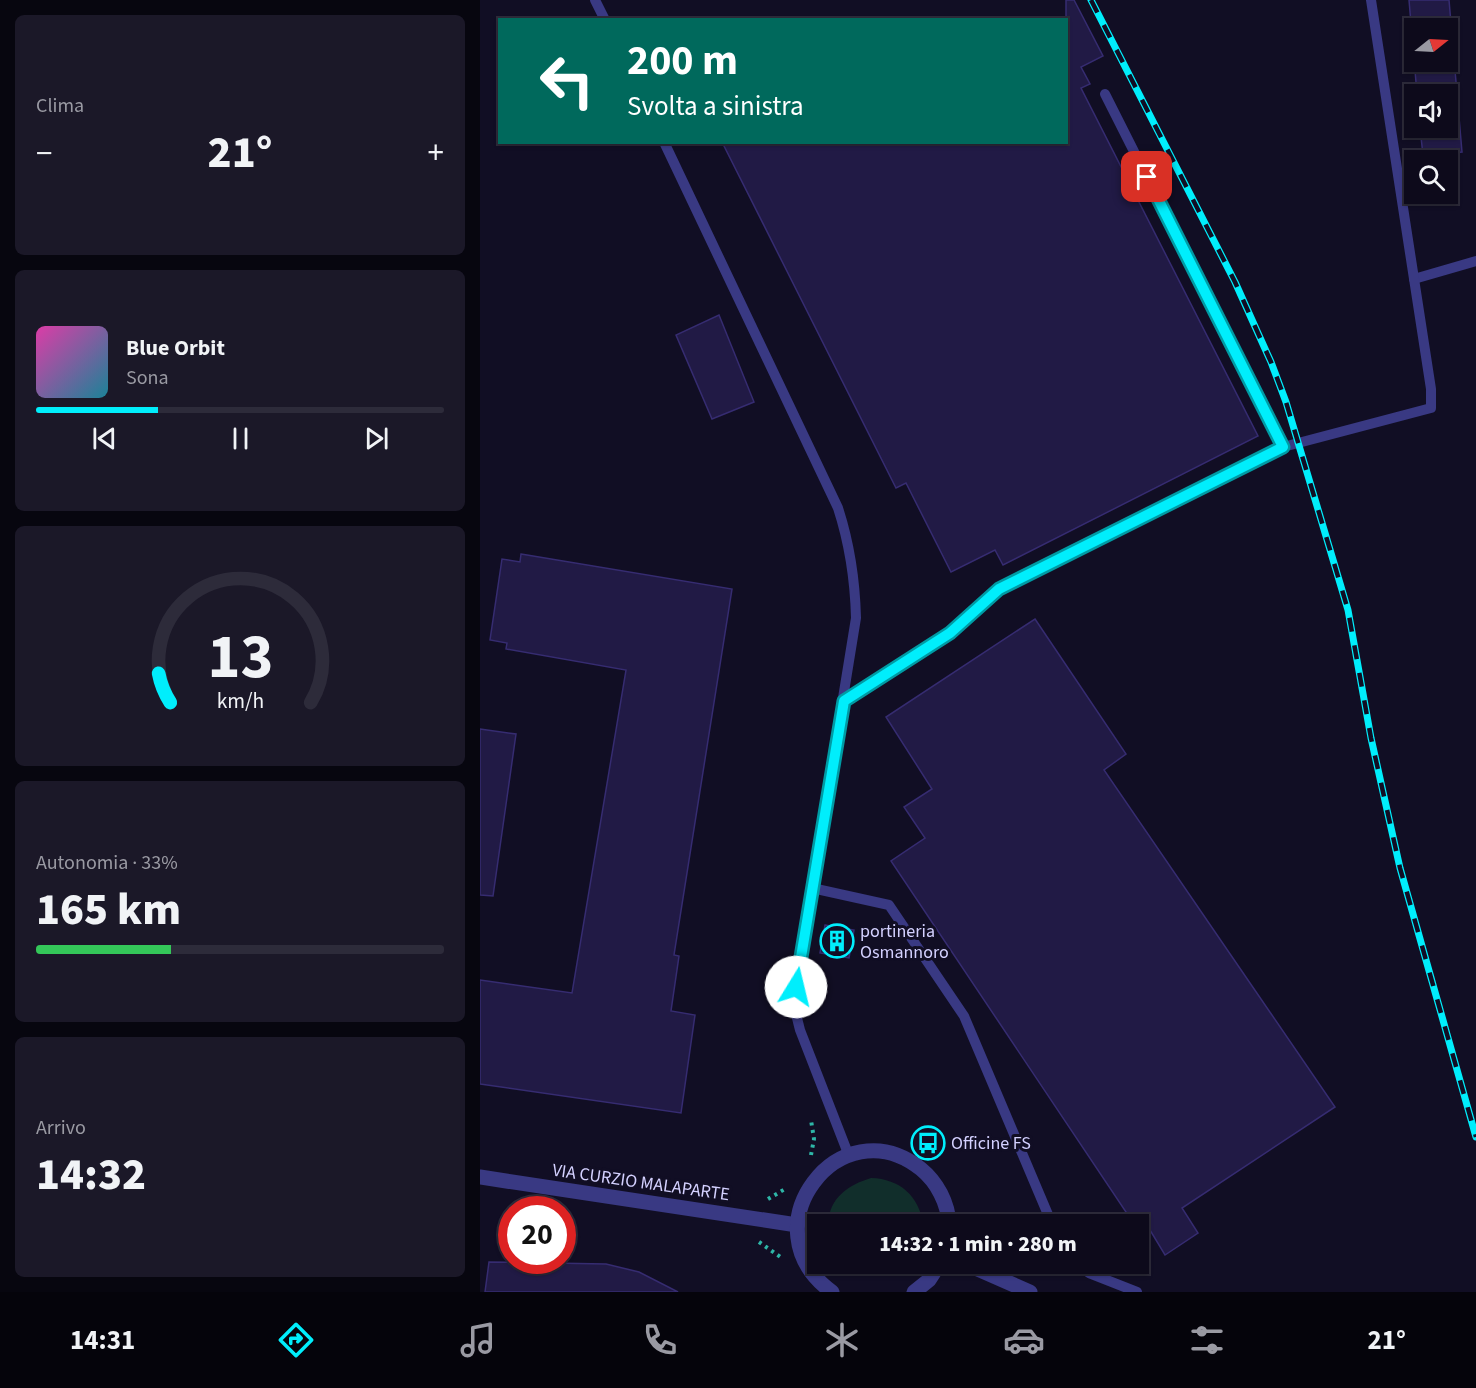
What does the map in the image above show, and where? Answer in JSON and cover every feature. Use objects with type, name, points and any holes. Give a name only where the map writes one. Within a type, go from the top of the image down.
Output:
[{"type":"street","points":[[832,1292],[808,1267],[800,1249],[797,1225],[802,1202],[812,1183],[831,1164],[849,1156],[882,1152],[913,1163],[930,1177],[939,1190],[947,1214]]},
{"type":"street","name":"VIA CURZIO MALAPARTE","points":[[480,1178],[797,1225]]},
{"type":"street","points":[[914,1292],[933,1274]]},
{"type":"street","points":[[989,1274],[1030,1292]]},
{"type":"lane","points":[[595,0],[604,18]]},
{"type":"lane","points":[[844,701],[950,633],[999,589],[1283,447],[1431,408],[1431,389],[1371,0]]},
{"type":"lane","points":[[1105,94],[1283,447]]},
{"type":"lane","points":[[664,144],[838,508],[850,543],[855,577],[856,618],[796,987],[795,1010],[800,1030],[849,1156]]},
{"type":"lane","points":[[1414,279],[1476,261]]},
{"type":"lane","points":[[812,888],[889,905],[964,1016],[1048,1214]]},
{"type":"lane","points":[[1092,1274],[1137,1292]]},
{"type":"path","points":[[805,1165],[814,1139],[811,1120]]},
{"type":"path","points":[[762,1200],[770,1198],[792,1182]]},
{"type":"path","points":[[755,1240],[772,1249],[784,1260]]},
{"type":"green space","points":[[871,1178],[891,1182],[912,1197],[921,1214],[829,1214],[841,1194],[855,1184]]},
{"type":"building","points":[[1066,0],[1074,0],[1103,56],[1081,67],[1090,84],[1081,88],[1258,436],[1003,565],[995,550],[951,572],[906,483],[896,488],[723,144],[1068,144],[1068,18],[1066,18]]},
{"type":"building","points":[[1409,0],[1449,0],[1451,18],[1411,18]]},
{"type":"building","points":[[1415,72],[1455,72],[1456,84],[1416,84]]},
{"type":"building","points":[[1458,105],[1462,152],[1422,150],[1421,138],[1458,138]]},
{"type":"building","points":[[719,315],[754,402],[712,419],[676,335]]},
{"type":"building","points":[[521,554],[732,589],[674,955],[679,956],[671,1011],[695,1015],[681,1113],[480,1084],[480,980],[572,993],[626,670],[506,649],[507,643],[490,640],[502,559],[520,562]]},
{"type":"building","points":[[1035,619],[1126,754],[1104,770],[1335,1107],[1182,1208],[1198,1233],[1165,1255],[1149,1231],[1149,1214],[1127,1214],[891,861],[925,838],[904,807],[932,789],[886,717]]},
{"type":"building","points":[[480,729],[516,734],[493,896],[480,895]]},
{"type":"building","name":"portineria Osmannoro","points":[[825,925],[854,930],[849,958],[820,953]]},
{"type":"building","points":[[489,1262],[498,1262],[498,1274],[576,1274],[576,1263],[606,1264],[639,1272],[678,1292],[485,1292]]},
{"type":"railway","points":[[1091,0],[1235,282],[1271,362],[1286,402],[1348,610],[1371,738],[1400,868],[1476,1137]]},
{"type":"place","name":"portineria Osmannoro","points":[[837,941]]},
{"type":"place","name":"Officine FS","points":[[928,1143]]},
{"type":"route","points":[[796,987],[844,701],[950,633],[999,589],[1283,447],[1147,177]]}]
